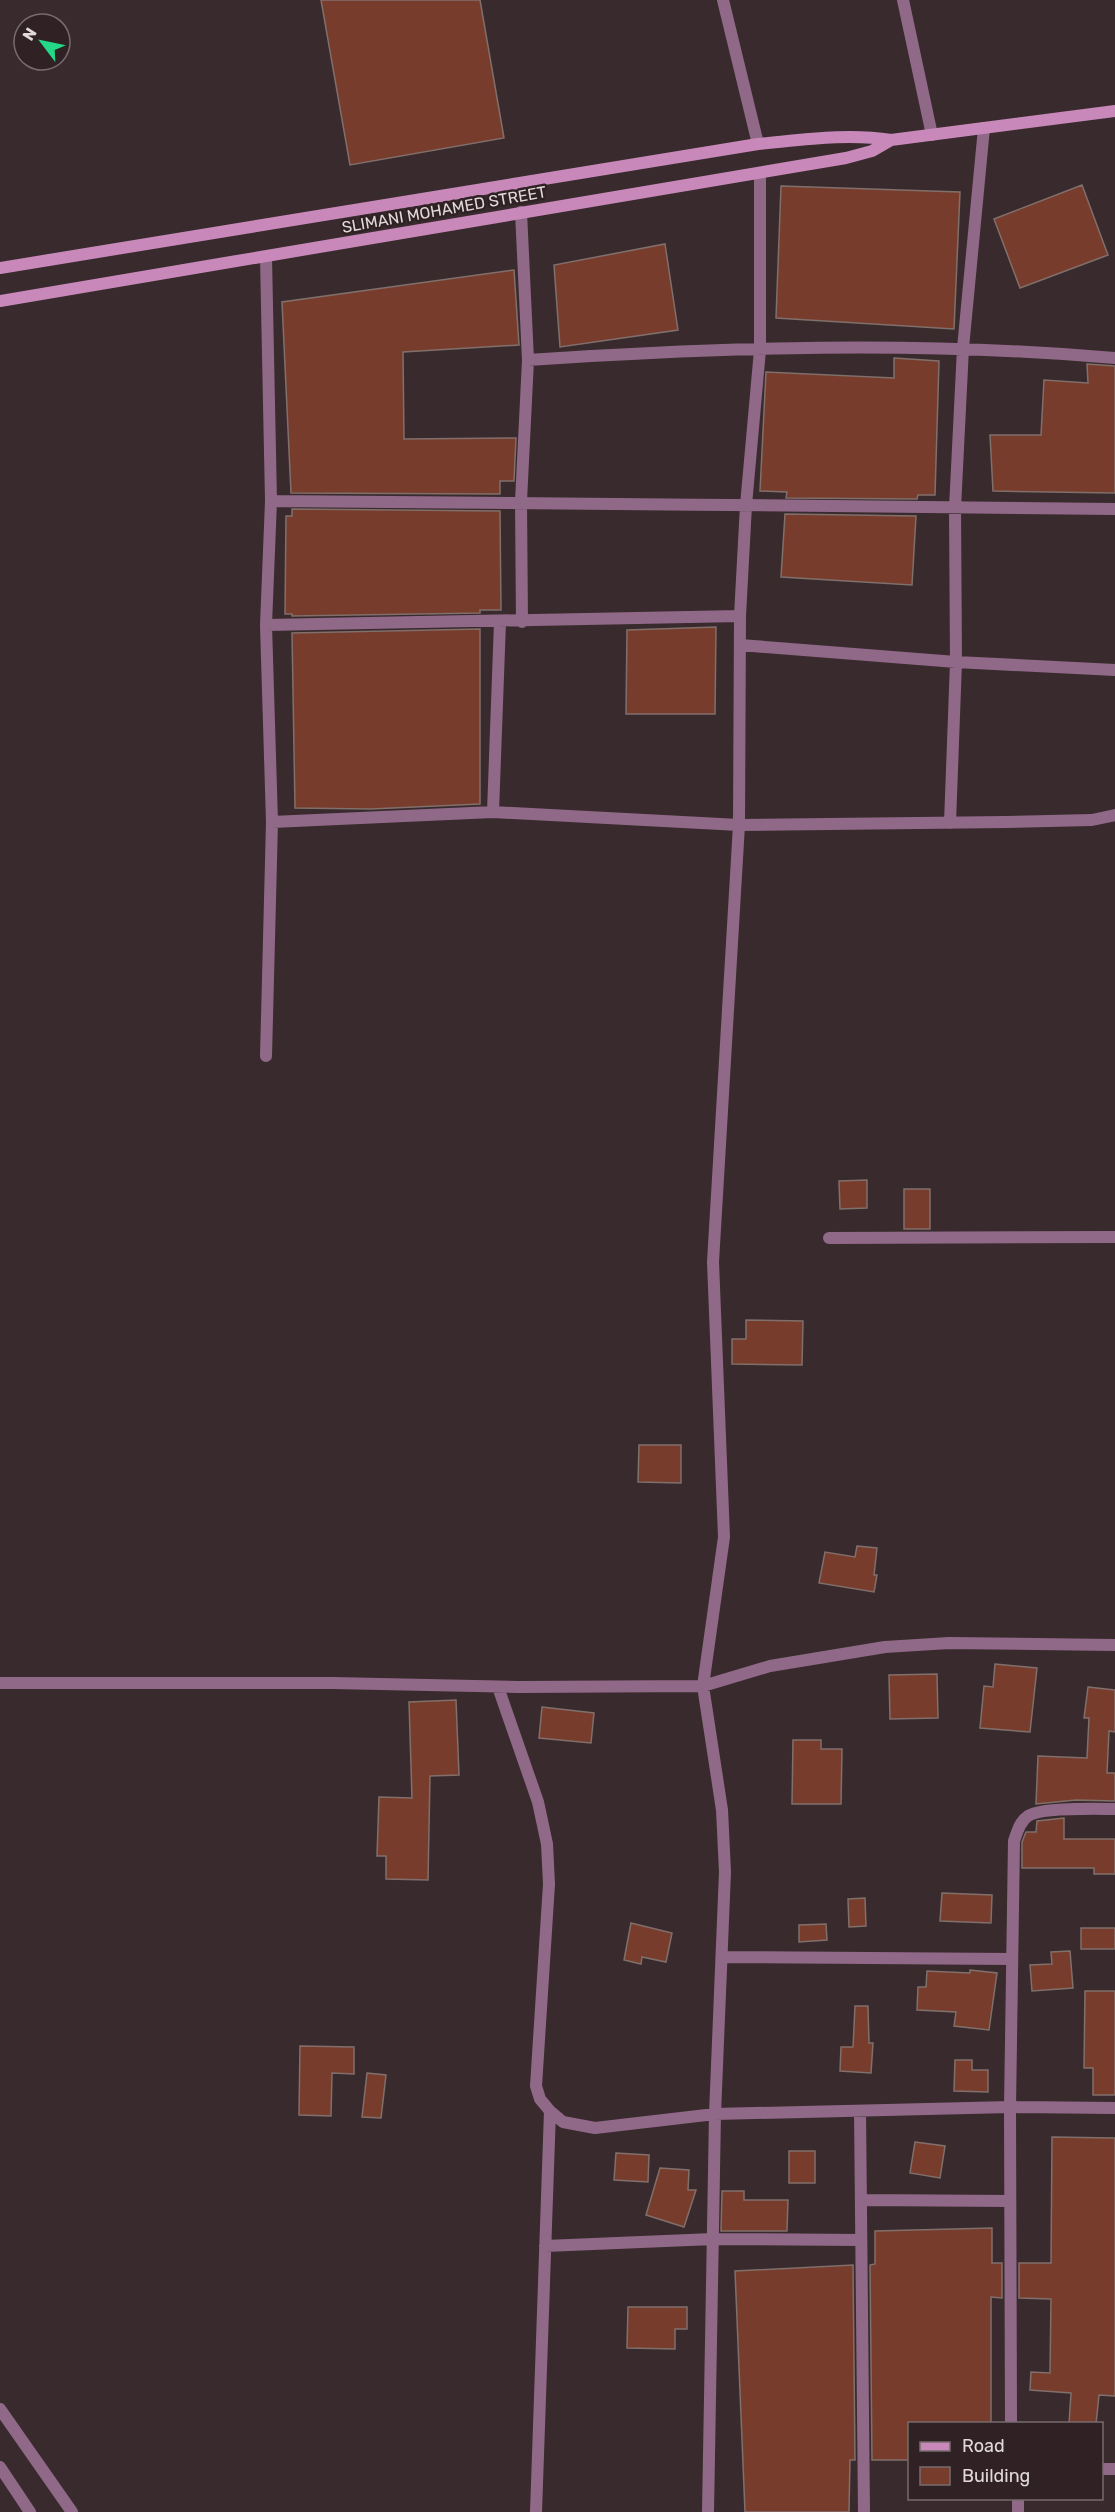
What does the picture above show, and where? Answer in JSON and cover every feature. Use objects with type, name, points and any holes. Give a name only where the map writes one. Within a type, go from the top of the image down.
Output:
[{"type":"street","points":[[723,0],[758,144]]},
{"type":"street","points":[[903,0],[932,135]]},
{"type":"street","name":"SLIMANI MOHAMED STREET","points":[[0,268],[758,144],[870,136],[891,140],[1115,111]]},
{"type":"street","points":[[950,823],[956,662],[955,508],[963,348],[984,128]]},
{"type":"street","name":"SLIMANI MOHAMED STREET","points":[[0,301],[846,159],[872,151],[891,140]]},
{"type":"street","points":[[708,2512],[715,2114],[725,1872],[722,1810],[703,1686],[723,1537],[713,1262],[739,825],[740,616],[746,505],[760,350],[760,173]]},
{"type":"street","points":[[521,212],[528,360],[521,501],[522,622]]},
{"type":"street","points":[[266,257],[271,501],[266,625],[272,822],[266,1056]]},
{"type":"street","points":[[528,360],[645,352],[963,348],[1115,358]]},
{"type":"street","points":[[271,501],[521,501],[1115,509]]},
{"type":"street","points":[[266,625],[522,622],[740,616]]},
{"type":"street","points":[[493,812],[500,622]]},
{"type":"street","points":[[740,645],[956,662],[1115,670]]},
{"type":"street","points":[[272,822],[493,812],[739,825],[1092,820],[1115,815]]},
{"type":"street","points":[[829,1238],[1115,1237]]},
{"type":"street","points":[[0,1683],[333,1683],[498,1687],[703,1686],[770,1666],[885,1647],[949,1643],[1115,1645]]},
{"type":"street","points":[[498,1687],[538,1802],[547,1844],[549,1884],[536,2086],[540,2099],[563,2122],[595,2128],[715,2114],[1010,2107],[1115,2108]]},
{"type":"street","points":[[1011,2422],[1010,2107],[1014,1841],[1020,1825],[1028,1816],[1040,1811],[1115,1809]]},
{"type":"street","points":[[722,1957],[1012,1959]]},
{"type":"street","points":[[536,2512],[550,2111]]},
{"type":"street","points":[[860,2111],[864,2512]]},
{"type":"street","points":[[861,2200],[1010,2201]]},
{"type":"street","points":[[545,2246],[713,2239],[861,2240]]},
{"type":"street","points":[[0,2409],[72,2512]]},
{"type":"street","points":[[0,2467],[30,2512]]},
{"type":"building","points":[[321,0],[480,0],[504,138],[350,165]]},
{"type":"building","points":[[1082,185],[1108,255],[1020,288],[994,219]]},
{"type":"building","points":[[781,186],[960,192],[954,329],[776,318]]},
{"type":"building","points":[[665,244],[678,330],[560,347],[554,265]]},
{"type":"building","points":[[514,270],[519,345],[403,352],[404,439],[516,438],[514,481],[500,481],[500,494],[291,493],[282,302]]},
{"type":"building","points":[[894,358],[939,361],[935,495],[918,495],[917,499],[786,498],[787,492],[760,491],[766,372],[894,378]]},
{"type":"building","points":[[1087,364],[1115,366],[1115,493],[993,491],[990,435],[1041,435],[1044,380],[1088,383]]},
{"type":"building","points":[[292,509],[500,511],[501,610],[480,610],[480,613],[292,616],[292,614],[285,614],[286,516],[292,516]]},
{"type":"building","points":[[785,514],[916,516],[912,585],[781,577]]},
{"type":"building","points":[[716,627],[715,714],[626,714],[627,630]]},
{"type":"building","points":[[480,629],[480,804],[371,809],[295,808],[292,633]]},
{"type":"building","points":[[867,1180],[867,1208],[840,1209],[839,1181]]},
{"type":"building","points":[[904,1189],[930,1189],[930,1229],[904,1229]]},
{"type":"building","points":[[746,1320],[803,1321],[802,1365],[732,1364],[732,1339],[746,1339]]},
{"type":"building","points":[[639,1445],[681,1445],[681,1483],[638,1482]]},
{"type":"building","points":[[857,1546],[877,1548],[874,1575],[877,1575],[874,1592],[819,1583],[825,1552],[855,1557]]},
{"type":"building","points":[[995,1664],[1037,1668],[1030,1732],[980,1728],[984,1686],[993,1687]]},
{"type":"building","points":[[937,1674],[938,1718],[890,1719],[889,1675]]},
{"type":"building","points":[[1088,1687],[1115,1690],[1115,1732],[1109,1731],[1107,1773],[1115,1773],[1115,1801],[1076,1800],[1036,1804],[1038,1756],[1087,1758],[1089,1718],[1084,1718]]},
{"type":"building","points":[[456,1700],[459,1775],[430,1776],[428,1880],[386,1879],[386,1856],[377,1856],[379,1797],[412,1798],[409,1702]]},
{"type":"building","points":[[542,1707],[594,1713],[591,1743],[539,1738]]},
{"type":"building","points":[[793,1740],[821,1740],[821,1749],[842,1749],[841,1804],[792,1804]]},
{"type":"building","points":[[1064,1818],[1064,1839],[1115,1839],[1115,1874],[1094,1874],[1094,1868],[1022,1868],[1022,1842],[1026,1832],[1036,1832],[1037,1821]]},
{"type":"building","points":[[942,1893],[992,1895],[991,1923],[940,1921]]},
{"type":"building","points":[[865,1898],[866,1926],[849,1927],[848,1899]]},
{"type":"building","points":[[631,1923],[672,1933],[666,1962],[642,1957],[641,1964],[624,1960]]},
{"type":"building","points":[[826,1924],[827,1940],[799,1942],[799,1925]]},
{"type":"building","points":[[1081,1928],[1115,1928],[1115,1949],[1081,1949]]},
{"type":"building","points":[[1070,1951],[1073,1988],[1032,1991],[1030,1965],[1052,1964],[1051,1952]]},
{"type":"building","points":[[970,1970],[997,1973],[989,2030],[954,2026],[956,2012],[917,2010],[918,1987],[926,1987],[927,1971],[970,1973]]},
{"type":"building","points":[[1085,1991],[1115,1991],[1115,2095],[1093,2095],[1093,2068],[1084,2068]]},
{"type":"building","points":[[855,2006],[868,2006],[869,2043],[873,2043],[871,2073],[840,2071],[841,2047],[853,2047]]},
{"type":"building","points":[[300,2046],[354,2047],[354,2074],[332,2073],[331,2116],[299,2115]]},
{"type":"building","points":[[955,2060],[972,2060],[972,2070],[988,2070],[988,2092],[954,2091]]},
{"type":"building","points":[[367,2073],[386,2075],[381,2118],[362,2117]]},
{"type":"building","points":[[1052,2137],[1115,2138],[1115,2396],[1099,2395],[1096,2422],[1069,2422],[1071,2393],[1030,2390],[1031,2372],[1050,2373],[1051,2299],[1019,2298],[1019,2263],[1051,2263]]},
{"type":"building","points":[[915,2142],[945,2146],[940,2178],[910,2173]]},
{"type":"building","points":[[789,2151],[815,2151],[815,2183],[789,2183]]},
{"type":"building","points":[[616,2153],[649,2155],[648,2182],[614,2180]]},
{"type":"building","points":[[660,2168],[689,2170],[688,2190],[696,2190],[684,2227],[646,2215]]},
{"type":"building","points":[[722,2191],[744,2191],[744,2200],[788,2200],[787,2231],[721,2231]]},
{"type":"building","points":[[992,2228],[992,2263],[1002,2263],[1002,2298],[991,2297],[991,2422],[908,2422],[908,2460],[872,2460],[870,2265],[875,2264],[875,2231]]},
{"type":"building","points":[[853,2265],[855,2460],[850,2460],[849,2512],[745,2512],[735,2271]]},
{"type":"building","points":[[628,2307],[687,2307],[687,2329],[675,2329],[675,2349],[627,2348]]}]
